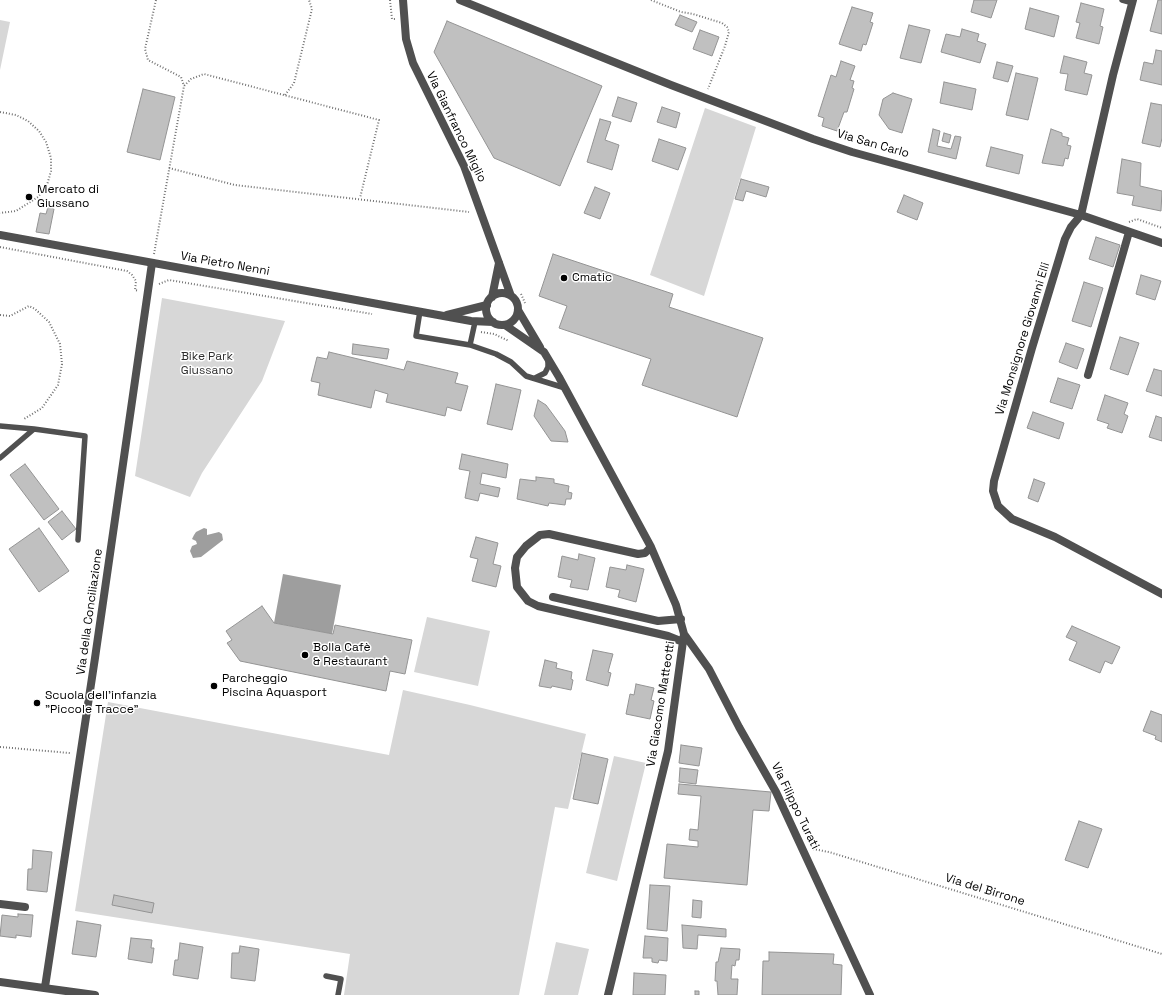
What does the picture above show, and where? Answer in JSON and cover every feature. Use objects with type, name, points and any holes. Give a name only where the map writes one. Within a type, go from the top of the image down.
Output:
[{"type":"street","name":"Via Gianfranco Miglio","points":[[403,0],[406,40],[410,56],[423,86],[464,166],[511,296]]},
{"type":"street","name":"Via San Carlo","points":[[460,0],[582,50],[828,144],[1081,215],[1162,244]]},
{"type":"street","name":"Via Monsignore Giovanni Elli","points":[[1133,1],[1113,75],[1081,215],[1065,240],[1043,310],[994,481],[994,494],[1001,510],[1012,519],[1060,539],[1162,594]]},
{"type":"street","points":[[1088,375],[1129,232]]},
{"type":"street","name":"Via Pietro Nenni","points":[[0,235],[475,322],[493,322]]},
{"type":"street","points":[[490,301],[501,294],[511,296],[515,300],[518,310],[514,320],[505,325],[493,322],[487,314],[490,301],[499,262]]},
{"type":"street","name":"Via della Conciliazione","points":[[45,987],[152,263]]},
{"type":"street","name":"Via Pietro Nenni","points":[[446,316],[490,301]]},
{"type":"street","name":"Via Giacomo Matteotti","points":[[518,310],[565,388],[651,547],[681,619],[684,638],[668,751],[608,995]]},
{"type":"street","name":"Via Giacomo Matteotti","points":[[505,325],[541,349]]},
{"type":"street","points":[[651,547],[645,553],[638,554],[549,534],[540,535],[526,546],[517,557],[515,568],[517,588],[528,601],[538,606],[668,636],[684,638]]},
{"type":"street","points":[[553,597],[658,621],[681,619]]},
{"type":"street","name":"Via Filippo Turati","points":[[684,638],[709,669],[738,727],[776,792],[870,995]]},
{"type":"street","points":[[0,904],[25,907]]},
{"type":"street","points":[[0,982],[95,995]]},
{"type":"lane","points":[[1122,0],[1133,1]]},
{"type":"lane","points":[[420,311],[416,336],[470,345],[496,354],[511,362],[526,376],[565,388]]},
{"type":"lane","points":[[470,345],[475,322]]},
{"type":"lane","points":[[536,378],[545,373],[548,367],[548,358]]},
{"type":"lane","points":[[0,426],[85,436],[78,540]]},
{"type":"lane","points":[[0,458],[34,429]]},
{"type":"lane","points":[[326,976],[341,979],[338,995]]},
{"type":"path","points":[[152,263],[184,86],[181,77],[148,60],[145,49],[156,0]]},
{"type":"path","points":[[285,95],[294,83],[312,9],[309,0]]},
{"type":"path","points":[[650,0],[681,12],[722,23],[727,27],[729,32],[725,46],[708,90],[702,88]]},
{"type":"path","points":[[184,86],[191,79],[204,74],[379,120],[360,198]]},
{"type":"path","points":[[0,112],[16,115],[28,121],[39,131],[46,142],[51,158],[51,171],[47,185],[38,197],[16,211],[0,213]]},
{"type":"path","points":[[169,168],[235,185],[360,198],[469,212]]},
{"type":"path","points":[[1122,220],[1129,222],[1137,219],[1162,228]]},
{"type":"path","points":[[0,247],[126,271],[132,275],[136,281],[135,290],[155,294],[159,284],[169,280],[379,315]]},
{"type":"path","points":[[519,289],[525,303]]},
{"type":"path","points":[[0,314],[10,316],[29,306],[35,309],[49,322],[57,336],[62,354],[60,376],[55,391],[42,408],[28,418],[19,422]]},
{"type":"path","points":[[473,331],[494,334],[514,343]]},
{"type":"path","points":[[0,747],[80,754]]},
{"type":"path","name":"Via del Birrone","points":[[802,847],[829,852],[1162,954]]},
{"type":"green space","points":[[0,20],[10,22],[0,70]]},
{"type":"green space","points":[[705,108],[756,127],[704,296],[650,275]]},
{"type":"green space","name":"Bike Park Giussano","points":[[162,298],[285,321],[262,381],[202,473],[190,497],[135,476]]},
{"type":"green space","points":[[427,617],[490,631],[478,686],[414,672]]},
{"type":"green space","points":[[403,690],[586,734],[568,809],[555,807],[519,995],[344,995],[350,954],[75,911],[108,702],[389,755]]},
{"type":"green space","points":[[614,756],[646,763],[617,881],[586,873]]},
{"type":"green space","points":[[556,942],[589,949],[578,995],[544,995]]},
{"type":"shaded area","points":[[204,528],[207,529],[207,535],[219,532],[222,534],[223,540],[201,557],[193,558],[190,551],[192,546],[197,544],[196,541],[192,539],[196,532]]},
{"type":"shaded area","points":[[283,574],[341,585],[332,634],[274,623]]},
{"type":"building","points":[[974,0],[997,0],[991,18],[971,12]]},
{"type":"building","points":[[1158,0],[1162,0],[1162,34],[1150,31]]},
{"type":"building","points":[[1081,3],[1104,9],[1100,26],[1103,27],[1099,44],[1076,38],[1080,23],[1076,22]]},
{"type":"building","points":[[852,7],[873,13],[870,22],[873,23],[866,45],[863,44],[861,51],[839,44]]},
{"type":"building","points":[[1030,8],[1059,16],[1054,37],[1025,29]]},
{"type":"building","points":[[680,15],[697,22],[692,32],[675,25]]},
{"type":"building","points":[[447,21],[602,86],[560,186],[494,158],[434,52]]},
{"type":"building","points":[[909,25],[930,30],[921,63],[900,58]]},
{"type":"building","points":[[962,29],[979,34],[977,41],[986,44],[980,63],[941,52],[946,34],[960,37]]},
{"type":"building","points":[[700,30],[719,37],[712,56],[693,49]]},
{"type":"building","points":[[1156,50],[1162,51],[1162,85],[1140,80],[1144,62],[1153,64]]},
{"type":"building","points":[[1064,56],[1087,62],[1084,73],[1092,75],[1087,95],[1065,90],[1068,74],[1060,73]]},
{"type":"building","points":[[841,61],[855,66],[850,80],[854,81],[852,88],[854,89],[847,112],[844,112],[837,131],[822,126],[824,118],[818,116],[831,75],[836,77]]},
{"type":"building","points":[[997,62],[1013,66],[1008,82],[993,78]]},
{"type":"building","points":[[1016,73],[1038,78],[1028,120],[1006,115]]},
{"type":"building","points":[[944,82],[976,89],[972,110],[940,103]]},
{"type":"building","points":[[143,89],[175,97],[160,160],[127,152]]},
{"type":"building","points":[[893,93],[912,99],[902,133],[889,129],[879,115],[883,99]]},
{"type":"building","points":[[618,97],[637,103],[631,122],[612,116]]},
{"type":"building","points":[[1151,103],[1162,105],[1162,138],[1160,147],[1142,143]]},
{"type":"building","points":[[662,107],[680,113],[676,128],[657,122]]},
{"type":"building","points":[[600,119],[611,122],[605,140],[619,145],[612,170],[587,162]]},
{"type":"building","points":[[933,129],[940,131],[937,146],[951,149],[955,136],[961,137],[956,159],[928,152]]},
{"type":"building","points":[[1051,129],[1062,133],[1062,136],[1069,138],[1067,145],[1071,146],[1068,159],[1065,158],[1063,166],[1042,163]]},
{"type":"building","points":[[944,133],[951,135],[949,143],[942,141]]},
{"type":"building","points":[[659,139],[686,148],[678,170],[652,161]]},
{"type":"building","points":[[991,147],[1023,155],[1019,174],[986,166]]},
{"type":"building","points":[[1122,159],[1141,163],[1140,186],[1162,191],[1161,211],[1132,205],[1134,196],[1117,193]]},
{"type":"building","points":[[741,179],[769,187],[766,197],[746,191],[743,201],[735,199]]},
{"type":"building","points":[[595,187],[610,193],[600,219],[584,213]]},
{"type":"building","points":[[904,195],[923,203],[917,220],[897,212]]},
{"type":"building","points":[[48,207],[54,209],[49,234],[36,232],[40,213],[46,214]]},
{"type":"building","points":[[1096,237],[1120,245],[1113,267],[1089,259]]},
{"type":"building","points":[[553,254],[673,294],[669,307],[763,338],[737,417],[642,385],[651,359],[559,328],[567,306],[539,296]]},
{"type":"building","points":[[1141,275],[1161,281],[1155,300],[1136,294]]},
{"type":"building","points":[[1084,282],[1103,288],[1091,327],[1072,321]]},
{"type":"building","points":[[1120,337],[1139,343],[1128,375],[1110,369]]},
{"type":"building","points":[[1066,343],[1084,349],[1077,369],[1059,362]]},
{"type":"building","points":[[353,344],[389,349],[387,359],[352,354]]},
{"type":"building","points":[[329,352],[404,370],[407,361],[458,373],[455,383],[468,386],[461,411],[447,407],[445,416],[386,402],[388,394],[375,390],[371,408],[318,395],[320,383],[311,381],[317,357],[327,359]]},
{"type":"building","points":[[1154,369],[1162,371],[1162,396],[1146,391]]},
{"type":"building","points":[[1058,378],[1080,385],[1072,409],[1050,402]]},
{"type":"building","points":[[496,384],[521,390],[512,430],[487,424]]},
{"type":"building","points":[[1105,395],[1128,403],[1124,414],[1128,416],[1122,433],[1107,428],[1109,424],[1097,420]]},
{"type":"building","points":[[538,400],[546,405],[565,431],[568,442],[551,441],[534,416]]},
{"type":"building","points":[[1033,412],[1064,423],[1059,439],[1027,428]]},
{"type":"building","points":[[1156,416],[1162,418],[1162,441],[1149,437]]},
{"type":"building","points":[[462,454],[508,464],[506,478],[482,473],[480,484],[500,488],[498,497],[480,493],[478,501],[465,498],[470,471],[459,469]]},
{"type":"building","points":[[25,464],[59,509],[44,520],[10,475]]},
{"type":"building","points":[[536,477],[554,479],[554,483],[569,486],[568,492],[572,493],[571,499],[566,499],[565,505],[549,503],[548,506],[517,499],[520,479],[536,481]]},
{"type":"building","points":[[1034,479],[1045,483],[1038,502],[1028,498]]},
{"type":"building","points":[[62,511],[76,529],[62,540],[48,522]]},
{"type":"building","points":[[39,528],[69,571],[39,592],[9,549]]},
{"type":"building","points":[[476,537],[498,543],[493,564],[501,566],[496,587],[472,581],[478,559],[470,557]]},
{"type":"building","points":[[579,554],[595,558],[588,590],[570,587],[572,580],[558,577],[562,556],[578,560]]},
{"type":"building","points":[[627,565],[644,569],[636,602],[618,597],[620,590],[606,587],[610,567],[626,570]]},
{"type":"building","points":[[262,606],[274,623],[333,634],[335,625],[412,640],[405,674],[390,671],[386,691],[240,661],[227,643],[232,640],[226,631]]},
{"type":"building","points":[[1072,626],[1120,647],[1112,664],[1105,661],[1100,673],[1069,660],[1077,642],[1066,637]]},
{"type":"building","points":[[593,650],[613,654],[608,672],[611,673],[608,686],[586,680]]},
{"type":"building","points":[[545,660],[557,663],[556,668],[572,672],[571,679],[573,680],[571,690],[552,686],[551,688],[539,686]]},
{"type":"building","points":[[636,684],[654,688],[651,700],[654,701],[650,719],[626,714],[630,694],[634,695]]},
{"type":"building","points":[[1151,711],[1162,715],[1162,742],[1155,739],[1156,736],[1143,731]]},
{"type":"building","points":[[681,745],[702,748],[699,766],[679,763]]},
{"type":"building","points":[[582,753],[608,759],[598,804],[573,799]]},
{"type":"building","points":[[680,768],[698,770],[696,784],[679,782]]},
{"type":"building","points":[[679,784],[771,792],[769,811],[753,810],[747,885],[664,878],[667,844],[698,847],[698,841],[689,840],[690,829],[698,830],[701,796],[678,794]]},
{"type":"building","points":[[1079,821],[1102,829],[1088,868],[1065,860]]},
{"type":"building","points":[[33,850],[52,852],[47,892],[27,890],[28,869],[32,869]]},
{"type":"building","points":[[650,885],[670,886],[667,931],[647,929]]},
{"type":"building","points":[[114,895],[154,903],[152,913],[112,905]]},
{"type":"building","points":[[693,900],[702,901],[701,918],[692,917]]},
{"type":"building","points":[[18,914],[33,915],[31,937],[16,935],[16,938],[0,936],[2,915],[18,917]]},
{"type":"building","points":[[77,921],[101,925],[96,957],[72,954]]},
{"type":"building","points":[[682,925],[726,929],[726,937],[698,935],[697,949],[683,948]]},
{"type":"building","points":[[645,936],[668,938],[667,961],[659,960],[658,963],[652,962],[652,958],[643,958]]},
{"type":"building","points":[[131,938],[152,940],[151,948],[154,948],[152,963],[128,959]]},
{"type":"building","points":[[180,943],[203,947],[198,979],[173,975],[175,960],[178,960]]},
{"type":"building","points":[[240,946],[259,949],[255,981],[231,978],[232,953],[239,953]]},
{"type":"building","points":[[721,948],[740,949],[739,960],[736,960],[735,966],[732,965],[731,979],[738,979],[737,995],[718,995],[717,981],[715,981],[716,962],[718,962]]},
{"type":"building","points":[[769,952],[834,954],[833,964],[842,965],[841,995],[762,995],[763,961],[769,961]]},
{"type":"building","points":[[634,973],[666,975],[665,995],[633,995]]},
{"type":"building","points":[[695,991],[699,991],[699,995],[695,995]]},
{"type":"place","name":"Mercato di Giussano","points":[[29,197]]},
{"type":"place","name":"Cmatic","points":[[564,278]]},
{"type":"place","name":"Bolla Cafè & Restaurant","points":[[305,655]]},
{"type":"place","name":"Parcheggio Piscina Aquasport","points":[[214,686]]},
{"type":"place","name":"Scuola dell'infanzia \"Piccole Tracce\"","points":[[37,703]]}]
